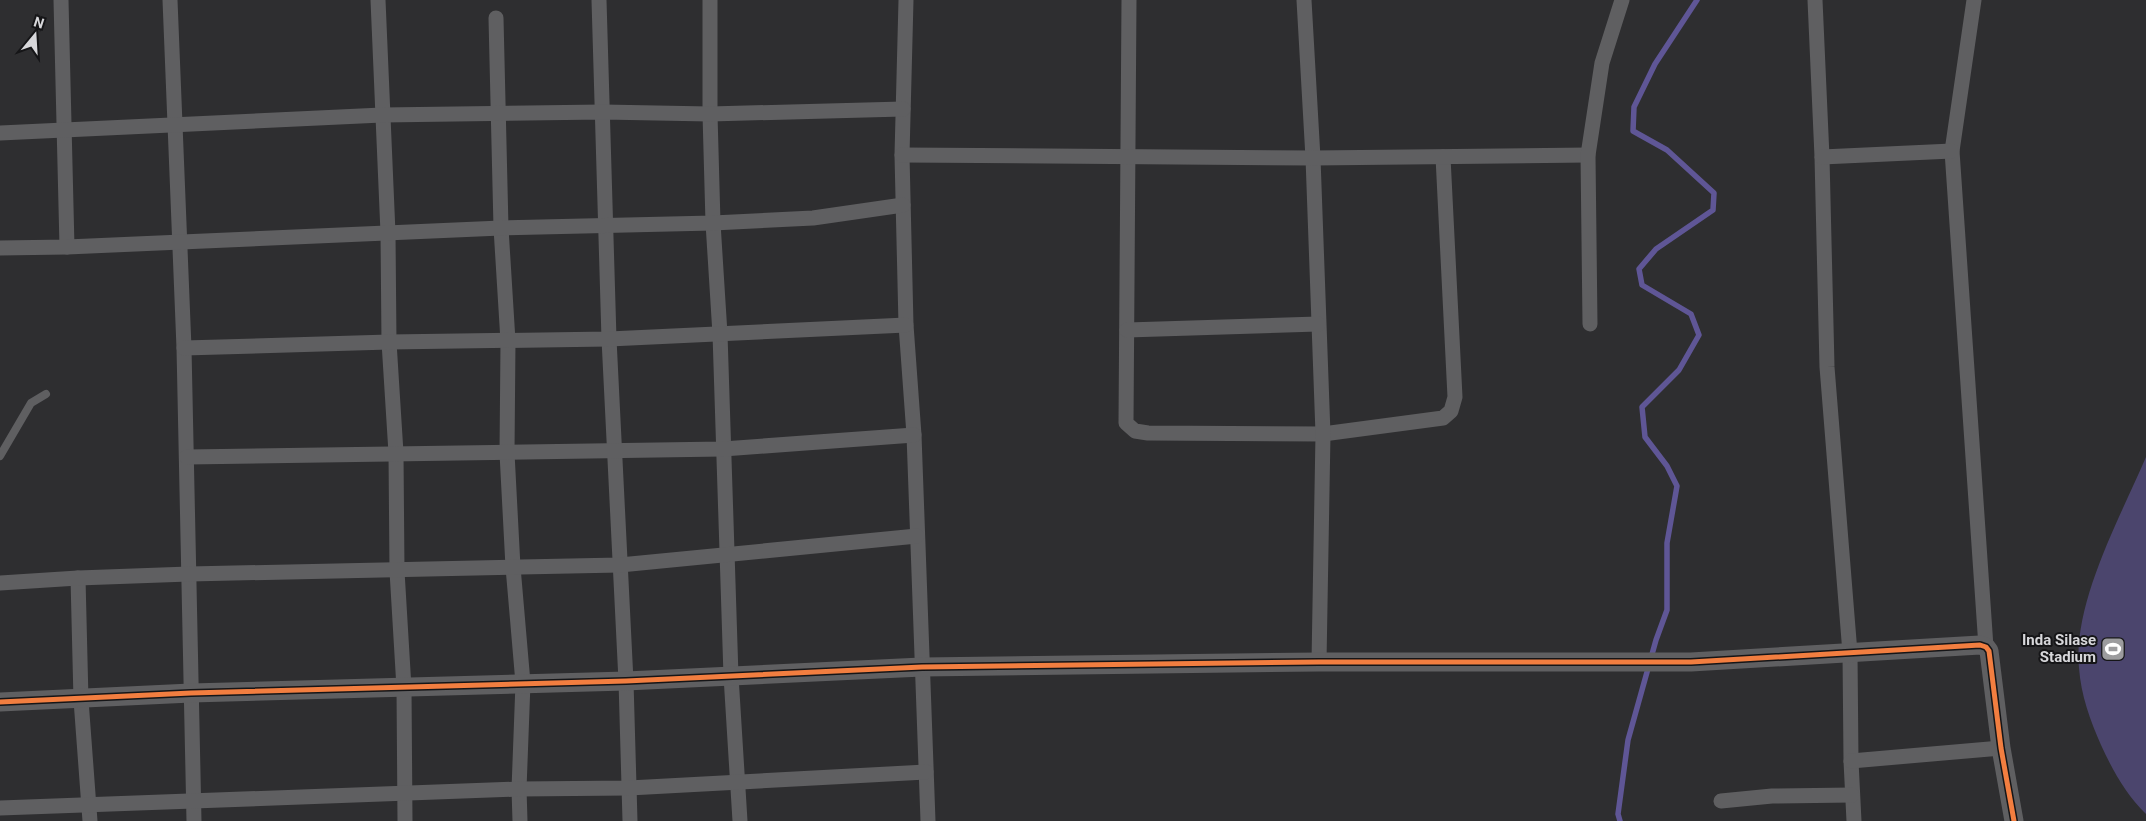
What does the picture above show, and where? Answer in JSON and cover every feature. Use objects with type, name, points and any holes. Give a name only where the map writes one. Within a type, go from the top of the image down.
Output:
[{"type":"street","points":[[60,0],[68,247]]},
{"type":"street","points":[[170,0],[184,348],[194,821]]},
{"type":"street","points":[[378,0],[388,233],[389,342],[396,454],[397,571],[404,688],[405,821]]},
{"type":"street","points":[[599,0],[603,112],[604,225],[626,680],[630,821]]},
{"type":"street","points":[[710,0],[710,114],[714,224],[729,553],[731,676],[740,821]]},
{"type":"street","points":[[906,0],[902,109],[906,325],[914,435],[916,536],[928,821]]},
{"type":"street","points":[[1129,0],[1126,423],[1135,430],[1148,433],[1323,434],[1443,418],[1451,411],[1455,397],[1443,157]]},
{"type":"street","points":[[1304,0],[1313,158],[1323,434],[1319,662]]},
{"type":"street","points":[[1590,324],[1588,155],[1602,63],[1622,0]]},
{"type":"street","points":[[1815,0],[1822,157],[1827,367],[1850,653],[1851,761],[1854,821]]},
{"type":"street","points":[[1974,0],[1952,150],[1986,647],[1989,651],[2001,748],[2014,821]]},
{"type":"street","points":[[496,18],[501,228],[508,340],[507,453],[512,567],[524,683],[519,789],[520,821]]},
{"type":"street","points":[[0,133],[382,115],[498,115],[603,112],[710,114],[902,109]]},
{"type":"street","points":[[1822,157],[1952,150]]},
{"type":"street","points":[[902,155],[1313,158],[1588,155]]},
{"type":"street","points":[[0,248],[68,247],[501,228],[714,224],[813,218],[903,205]]},
{"type":"street","points":[[1127,330],[1318,324]]},
{"type":"street","points":[[184,348],[389,342],[609,339],[906,325]]},
{"type":"street","points":[[187,457],[507,453],[615,449],[723,449],[914,435]]},
{"type":"street","points":[[0,583],[189,574],[620,565],[916,536]]},
{"type":"street","points":[[78,578],[82,700],[90,821]]},
{"type":"street","points":[[0,702],[82,700],[192,693],[626,680],[922,667],[1319,662],[1691,662],[1980,645],[1986,647]]},
{"type":"street","points":[[1851,761],[2001,748]]},
{"type":"street","points":[[0,808],[519,789],[629,788],[926,772]]},
{"type":"street","points":[[1721,801],[1772,796],[1852,795]]},
{"type":"lane","points":[[0,456],[31,403],[46,394]]},
{"type":"shaded area","name":"Inda Silase Stadium","points":[[2146,457],[2146,814],[2132,799],[2120,781],[2093,726],[2082,688],[2079,668],[2079,642],[2083,616],[2100,561]]},
{"type":"waterway","points":[[1620,821],[1618,814],[1628,740],[1656,640],[1667,610],[1667,543],[1677,486],[1667,466],[1645,437],[1642,407],[1679,370],[1699,335],[1691,314],[1642,285],[1639,269],[1656,249],[1713,210],[1714,193],[1667,150],[1633,131],[1634,107],[1655,64],[1697,0]]},
{"type":"cycle path","points":[[0,702],[191,693],[626,681],[922,667],[1319,662],[1691,662],[1980,645],[1986,647],[1989,651],[2001,748],[2014,821]]},
{"type":"place","name":"Inda Silase Stadium","points":[[2113,649]]}]
